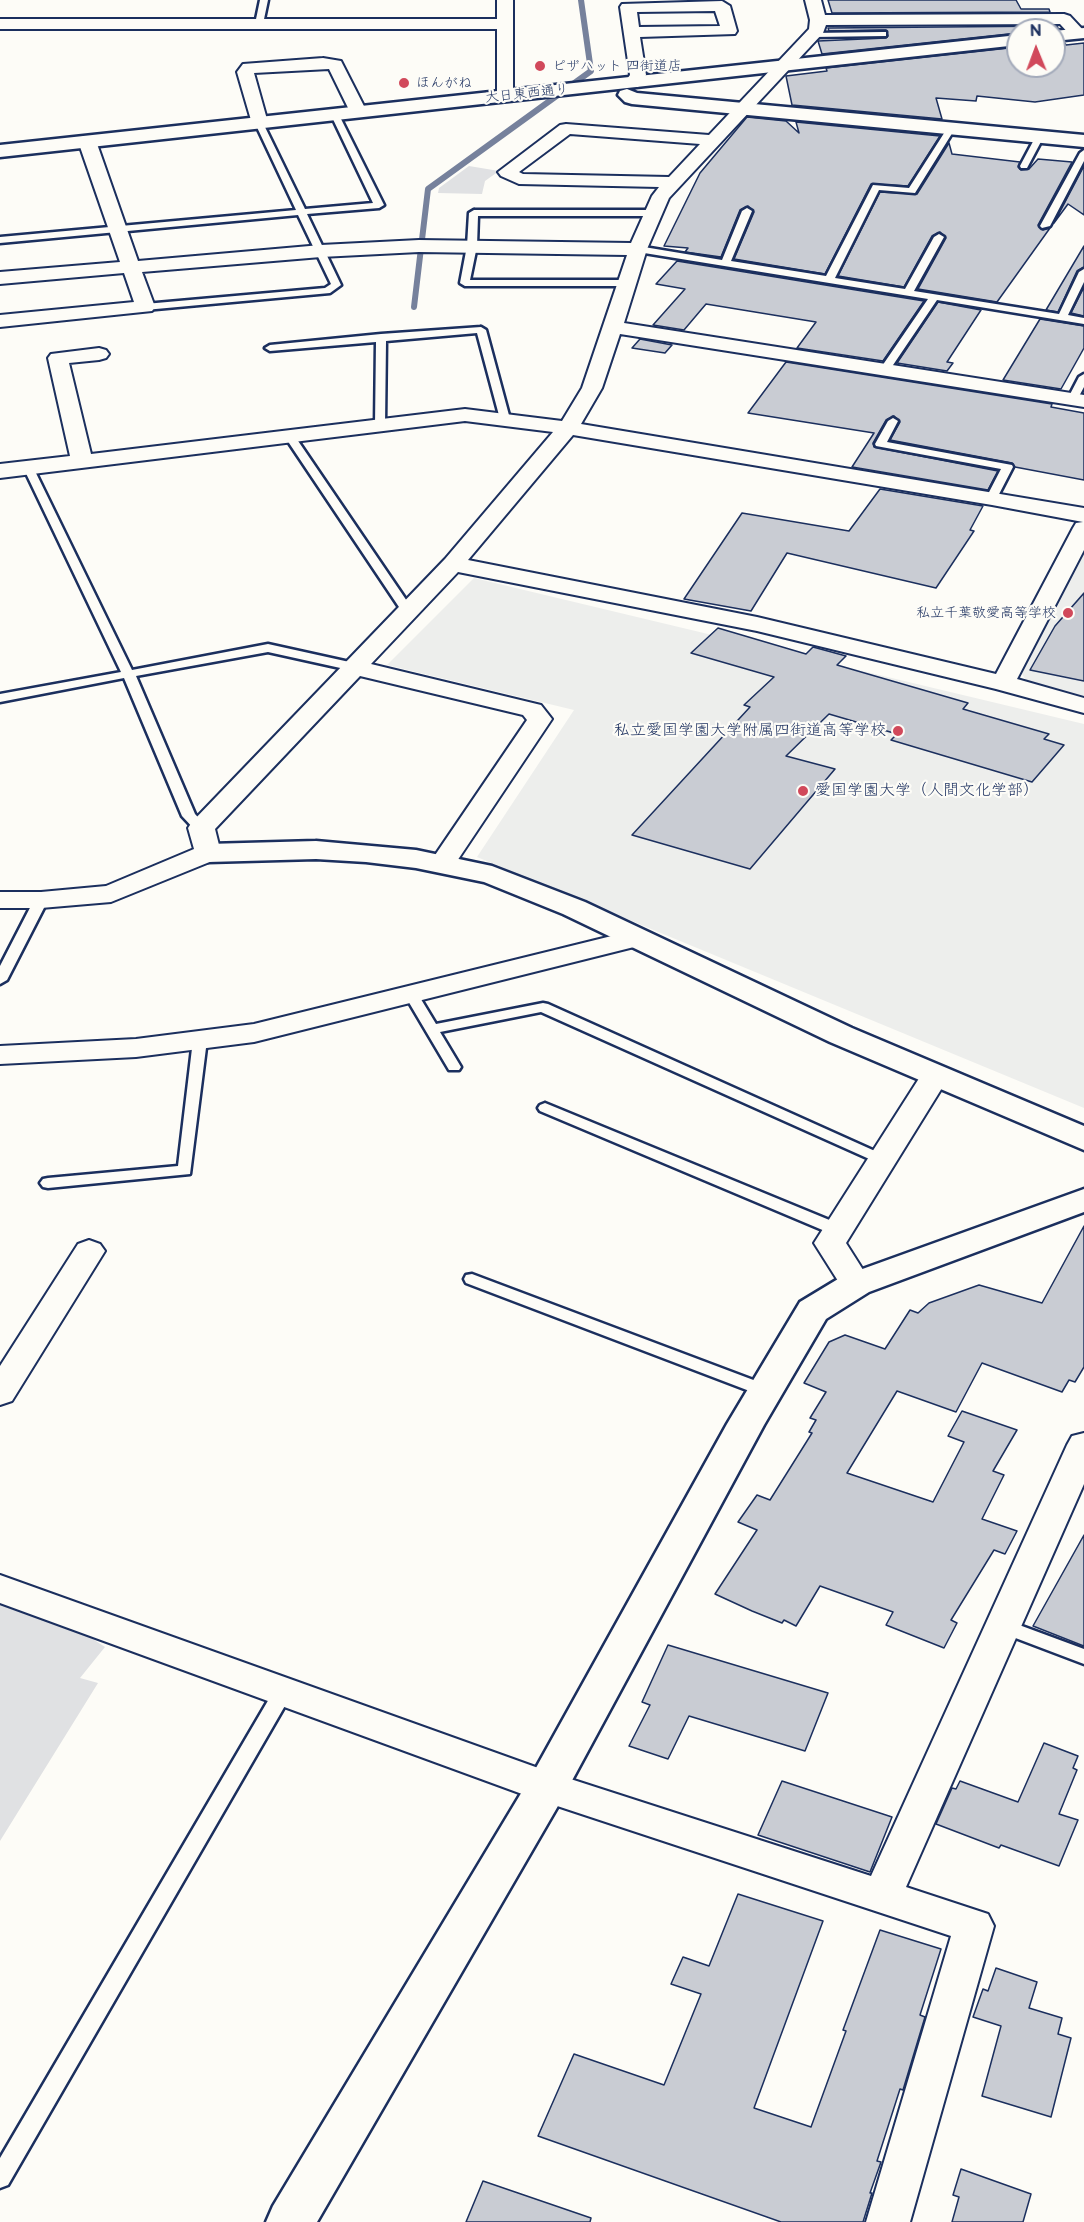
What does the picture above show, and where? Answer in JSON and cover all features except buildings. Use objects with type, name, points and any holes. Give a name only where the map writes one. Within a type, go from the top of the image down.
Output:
[{"type":"street","points":[[504,0],[505,96]]},
{"type":"street","points":[[0,900],[41,900],[111,894],[204,840],[354,667],[453,564],[568,428],[592,388],[638,249],[661,196],[783,66],[815,28],[813,0]]},
{"type":"street","points":[[902,0],[908,20]]},
{"type":"street","points":[[983,0],[990,19]]},
{"type":"street","points":[[1054,0],[1063,18]]},
{"type":"street","points":[[633,32],[729,31],[722,6],[628,7],[638,75],[625,89],[625,95],[632,98],[1084,141]]},
{"type":"street","points":[[53,24],[57,8]]},
{"type":"street","points":[[0,24],[53,24],[164,16],[259,24],[505,24]]},
{"type":"street","points":[[815,28],[908,20],[1006,19]]},
{"type":"street","points":[[1066,21],[1081,33]]},
{"type":"street","points":[[1066,35],[1081,33]]},
{"type":"street","name":"大日東西通り","points":[[0,151],[1006,41]]},
{"type":"street","points":[[259,123],[245,72],[249,68],[323,63],[335,65],[358,112]]},
{"type":"street","points":[[672,183],[519,179],[507,172],[566,129],[712,140]]},
{"type":"street","points":[[0,321],[145,307],[87,141]]},
{"type":"street","points":[[0,278],[321,250],[472,246],[638,249]]},
{"type":"street","points":[[612,327],[1078,401]]},
{"type":"street","points":[[82,461],[58,358],[99,354]]},
{"type":"street","points":[[0,471],[465,416],[568,428],[1084,515]]},
{"type":"street","points":[[1003,683],[1084,528]]},
{"type":"street","points":[[453,564],[757,624],[1003,683],[1084,706]]},
{"type":"street","points":[[354,667],[532,710],[540,719],[442,864]]},
{"type":"street","points":[[204,840],[366,853],[442,864],[492,875],[526,887],[841,1035],[1084,1139]]},
{"type":"street","points":[[0,1055],[136,1048],[254,1033],[636,938]]},
{"type":"street","points":[[856,1284],[830,1243],[935,1075]]},
{"type":"street","points":[[290,2222],[547,1787],[766,1391],[813,1311],[856,1284],[1084,1200]]},
{"type":"street","points":[[0,1393],[89,1251]]},
{"type":"street","points":[[882,1896],[1003,1626],[1080,1464]]},
{"type":"street","points":[[0,1589],[547,1787],[974,1926],[888,2222]]},
{"type":"lane","points":[[259,24],[264,0]]},
{"type":"lane","points":[[815,28],[882,34]]},
{"type":"lane","points":[[0,240],[303,214],[379,205],[335,115]]},
{"type":"lane","points":[[145,307],[327,291],[336,285],[259,123]]},
{"type":"lane","points":[[829,280],[876,187],[912,191],[952,127]]},
{"type":"lane","points":[[1024,166],[1040,136]]},
{"type":"lane","points":[[1045,226],[1084,153]]},
{"type":"lane","points":[[725,263],[747,211]]},
{"type":"lane","points":[[626,283],[465,283],[472,246],[474,213],[652,213]]},
{"type":"lane","points":[[908,293],[939,237]]},
{"type":"lane","points":[[638,249],[1084,321]]},
{"type":"lane","points":[[1062,318],[1084,272]]},
{"type":"lane","points":[[885,369],[934,297]]},
{"type":"lane","points":[[270,348],[481,330],[505,419]]},
{"type":"lane","points":[[380,425],[381,338]]},
{"type":"lane","points":[[1078,401],[1084,377]]},
{"type":"lane","points":[[893,421],[880,444],[1008,467],[992,498]]},
{"type":"lane","points":[[290,436],[407,610]]},
{"type":"lane","points":[[28,467],[128,673],[189,816],[204,840]]},
{"type":"lane","points":[[0,698],[268,648],[354,667]]},
{"type":"lane","points":[[0,980],[41,900]]},
{"type":"lane","points":[[411,994],[454,1067]]},
{"type":"lane","points":[[431,1029],[543,1007],[881,1160]]},
{"type":"lane","points":[[48,1183],[186,1170],[200,1040]]},
{"type":"lane","points":[[545,1108],[838,1230]]},
{"type":"lane","points":[[472,1279],[766,1391]]},
{"type":"lane","points":[[1003,1626],[1084,1658]]},
{"type":"lane","points":[[0,2178],[283,1692]]},
{"type":"shaded area","points":[[469,166],[499,171],[485,181],[482,194],[438,193],[439,188]]},
{"type":"shaded area","name":"私立千葉敬愛高等学校","points":[[1084,552],[1084,698],[1027,682],[1022,674]]},
{"type":"shaded area","name":"愛国学園大学（人間文化学部）","points":[[474,578],[1084,724],[1084,1108],[477,857],[574,710],[387,665]]},
{"type":"shaded area","points":[[0,1604],[76,1628],[105,1647],[80,1678],[98,1683],[0,1841]]},
{"type":"waterway","points":[[414,307],[428,189],[591,71],[581,0]]},
{"type":"place","name":"ピザハット 四街道店","points":[[540,66]]},
{"type":"place","name":"ほんがね","points":[[404,83]]},
{"type":"place","name":"私立千葉敬愛高等学校","points":[[1068,613]]},
{"type":"place","name":"私立愛国学園大学附属四街道高等学校","points":[[898,731]]},
{"type":"place","name":"愛国学園大学（人間文化学部）","points":[[803,791]]}]
